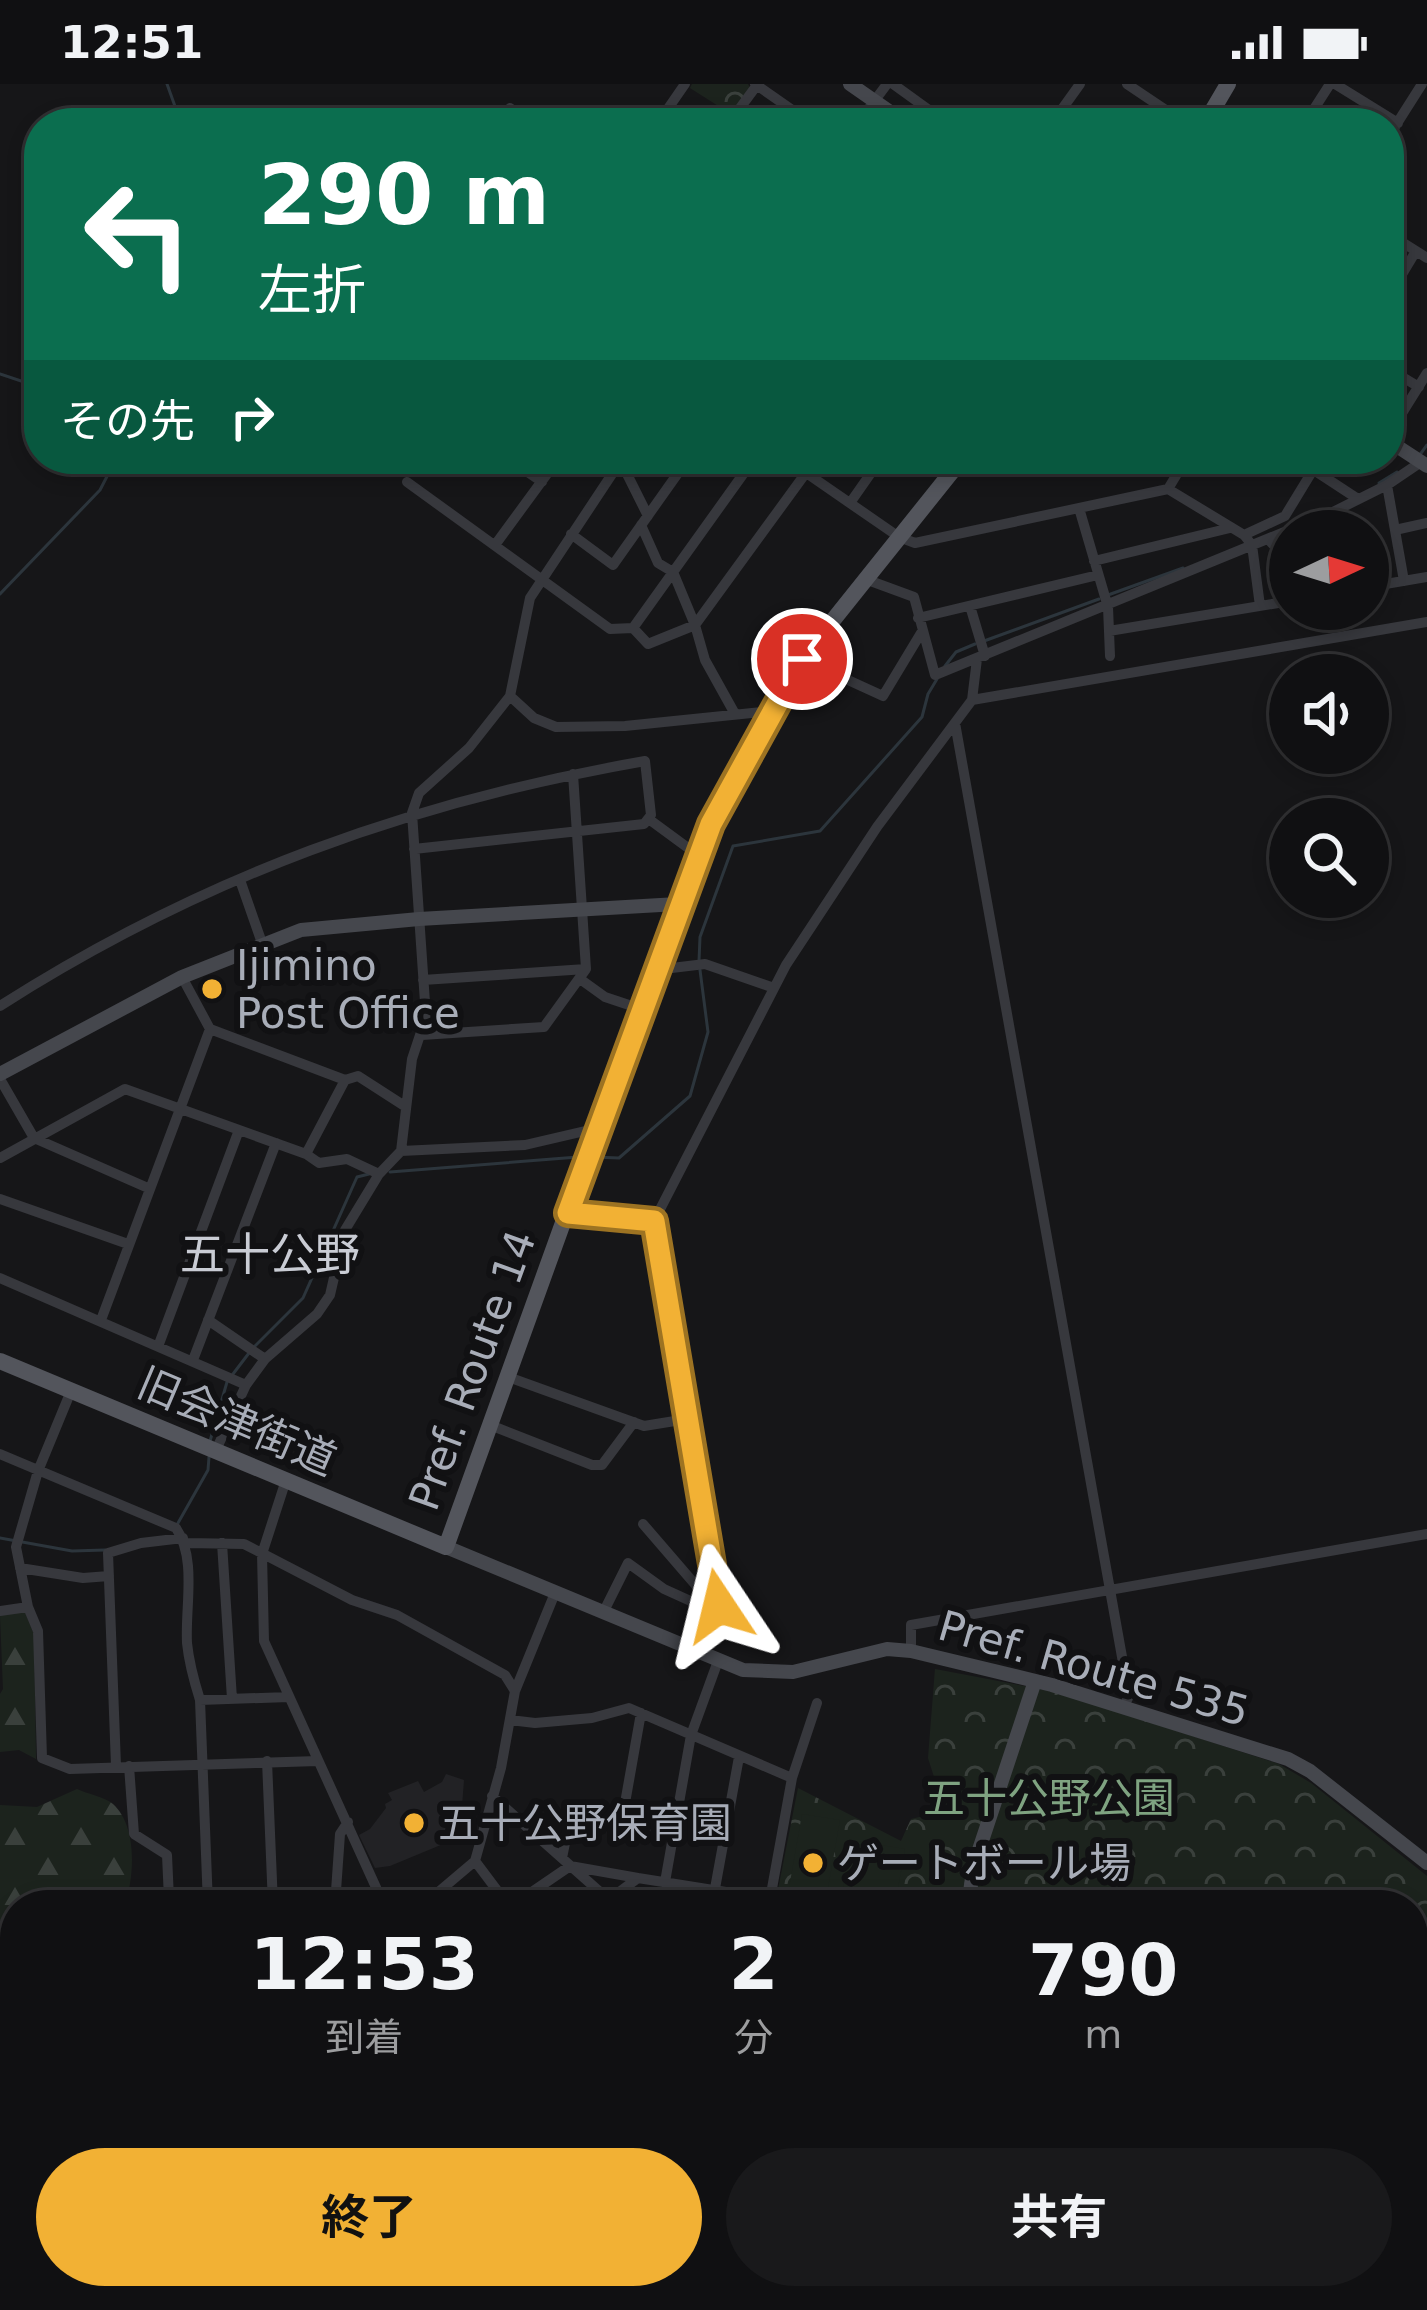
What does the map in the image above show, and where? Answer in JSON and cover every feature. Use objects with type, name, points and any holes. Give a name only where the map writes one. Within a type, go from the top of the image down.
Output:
[{"type":"main road","points":[[850,84],[884,108]]},
{"type":"main road","name":"Pref. Route 14","points":[[446,1547],[678,904],[726,793],[802,659],[950,474]]},
{"type":"main road","points":[[0,1077],[182,977],[301,930],[678,904]]},
{"type":"main road","name":"旧会津街道","points":[[0,1361],[446,1547]]},
{"type":"main road","name":"Pref. Route 535","points":[[446,1547],[743,1670],[775,1674],[874,1650],[911,1651],[1035,1681],[1266,1750],[1299,1765],[1427,1863]]},
{"type":"main road","points":[[970,1890],[974,1865],[1035,1681]]},
{"type":"street","points":[[868,108],[890,84],[925,108]]},
{"type":"street","points":[[1127,84],[1163,108]]},
{"type":"street","points":[[1332,84],[1372,108]]},
{"type":"street","points":[[756,85],[786,108]]},
{"type":"street","points":[[1404,113],[1424,85]]},
{"type":"street","points":[[1404,412],[1427,374]]},
{"type":"street","points":[[1404,378],[1419,387]]},
{"type":"street","points":[[1337,510],[1425,462]]},
{"type":"street","points":[[532,474],[542,482]]},
{"type":"street","points":[[495,545],[548,474]]},
{"type":"street","points":[[216,1450],[246,1385],[265,1359],[316,1314],[330,1295],[345,1230],[379,1174],[401,1151],[412,1059],[427,1017],[412,813],[419,793],[469,748],[510,696],[530,598],[610,474]]},
{"type":"street","points":[[622,474],[658,563],[673,572],[705,660],[735,714]]},
{"type":"street","points":[[571,534],[613,565],[677,474]]},
{"type":"street","points":[[633,628],[743,474]]},
{"type":"street","points":[[407,482],[610,628],[633,628],[649,644],[695,625],[806,474]]},
{"type":"street","points":[[808,474],[899,537],[915,543],[1168,489],[1248,540],[1268,539]]},
{"type":"street","points":[[850,503],[871,474]]},
{"type":"street","points":[[1168,489],[1177,474]]},
{"type":"street","points":[[865,579],[914,597],[921,633],[939,674],[1108,607],[1248,540],[1285,517],[1311,474]]},
{"type":"street","points":[[1319,474],[1358,499]]},
{"type":"street","points":[[1387,485],[1404,581]]},
{"type":"street","points":[[1078,508],[1108,607],[1110,656]]},
{"type":"street","points":[[1395,530],[1427,523]]},
{"type":"street","points":[[1094,561],[1230,528]]},
{"type":"street","points":[[1248,540],[1259,606]]},
{"type":"street","points":[[918,618],[1098,575]]},
{"type":"street","points":[[1389,584],[1427,577]]},
{"type":"street","points":[[1109,631],[1269,604]]},
{"type":"street","points":[[698,1653],[718,1612],[654,1221],[774,988],[877,827],[972,700],[981,657],[970,605]]},
{"type":"street","points":[[972,700],[1427,622]]},
{"type":"street","points":[[802,659],[883,696],[921,633]]},
{"type":"street","points":[[510,696],[534,718],[556,727],[625,726],[773,711]]},
{"type":"street","points":[[955,723],[1129,1696],[1124,1706]]},
{"type":"street","points":[[0,1006],[133,928],[331,840],[412,813],[645,761],[650,820]]},
{"type":"street","points":[[422,1035],[544,1028],[583,974],[573,774]]},
{"type":"street","points":[[414,849],[650,820],[699,856]]},
{"type":"street","points":[[240,880],[262,943]]},
{"type":"street","points":[[655,970],[705,964],[774,988]]},
{"type":"street","points":[[422,980],[583,974],[605,997],[641,1009]]},
{"type":"street","points":[[182,977],[210,1029],[345,1080],[358,1076],[404,1106]]},
{"type":"street","points":[[101,1321],[210,1029]]},
{"type":"street","points":[[0,1077],[34,1138],[148,1188]]},
{"type":"street","points":[[306,1154],[345,1080]]},
{"type":"street","points":[[0,1158],[124,1089],[320,1163],[347,1159],[379,1174]]},
{"type":"street","points":[[401,1151],[525,1145],[598,1128]]},
{"type":"street","points":[[159,1345],[239,1130]]},
{"type":"street","points":[[193,1360],[276,1143]]},
{"type":"street","points":[[0,1199],[128,1244]]},
{"type":"street","points":[[568,1213],[654,1221]]},
{"type":"street","points":[[0,1278],[246,1385]]},
{"type":"street","points":[[208,1320],[265,1359]]},
{"type":"street","points":[[508,1377],[644,1426],[687,1419]]},
{"type":"street","points":[[71,1390],[38,1471],[16,1547],[38,1631],[42,1758],[70,1769],[318,1761]]},
{"type":"street","points":[[490,1425],[602,1465],[634,1423]]},
{"type":"street","points":[[0,1454],[176,1528],[185,1540],[187,1642],[200,1700],[208,1890]]},
{"type":"street","points":[[286,1480],[262,1554],[264,1641],[377,1890]]},
{"type":"street","points":[[643,1525],[718,1612]]},
{"type":"street","points":[[911,1651],[911,1625],[1427,1534]]},
{"type":"street","points":[[166,1890],[167,1855],[134,1834],[123,1766],[108,1553],[141,1543],[185,1540],[244,1544],[352,1600],[397,1615],[505,1676],[515,1690]]},
{"type":"street","points":[[222,1543],[232,1699]]},
{"type":"street","points":[[603,1613],[628,1563],[664,1589],[718,1612]]},
{"type":"street","points":[[20,1568],[83,1578],[109,1576]]},
{"type":"street","points":[[441,1890],[475,1861],[515,1690],[555,1593]]},
{"type":"street","points":[[0,1611],[28,1607]]},
{"type":"street","points":[[665,1882],[691,1735],[718,1661]]},
{"type":"street","points":[[200,1700],[289,1697]]},
{"type":"street","points":[[772,1890],[792,1778],[817,1703]]},
{"type":"street","points":[[510,1720],[535,1724],[592,1718],[629,1708],[792,1778]]},
{"type":"street","points":[[622,1820],[641,1713]]},
{"type":"street","points":[[567,1862],[715,1890],[740,1757]]},
{"type":"street","points":[[267,1761],[272,1890]]},
{"type":"street","points":[[492,1796],[594,1890]]},
{"type":"street","points":[[531,1890],[567,1862],[571,1813],[674,1829]]},
{"type":"street","points":[[336,1890],[340,1834],[348,1822]]},
{"type":"street","points":[[475,1861],[499,1890]]},
{"type":"street","points":[[622,1890],[638,1878]]},
{"type":"shaded area","name":"五十公野保育園","points":[[446,1774],[464,1780],[461,1820],[450,1826],[448,1842],[375,1868],[359,1835],[370,1829],[392,1800],[388,1793],[418,1781],[424,1792],[442,1782]]},
{"type":"green space","points":[[692,84],[748,84],[750,88],[735,108],[722,108],[690,88]]},
{"type":"green space","points":[[25,1612],[34,1634],[36,1759],[19,1750],[0,1752],[0,1615]]},
{"type":"green space","name":"五十公野公園","points":[[935,1669],[1056,1692],[1279,1764],[1311,1783],[1427,1876],[1427,1890],[778,1890],[798,1788],[901,1841],[911,1819],[945,1811],[928,1758]]},
{"type":"green space","points":[[77,1789],[110,1802],[121,1814],[130,1839],[128,1890],[0,1890],[0,1805],[37,1807]]},
{"type":"green space","name":"ゲートボール場","points":[[802,1814],[840,1820],[828,1890],[789,1890]]},
{"type":"green space","points":[[851,1840],[905,1849],[898,1890],[843,1890]]},
{"type":"waterway","points":[[167,84],[176,108]]},
{"type":"waterway","points":[[0,374],[24,382]]},
{"type":"waterway","points":[[1419,456],[1427,445]]},
{"type":"waterway","points":[[0,594],[100,490],[108,474]]},
{"type":"waterway","points":[[1379,483],[1394,474]]},
{"type":"waterway","points":[[1108,595],[1183,568]]},
{"type":"waterway","points":[[984,641],[1099,599]]},
{"type":"waterway","points":[[945,666],[956,652],[975,644]]},
{"type":"waterway","points":[[699,961],[700,937],[733,846],[820,831],[922,717],[937,679]]},
{"type":"waterway","points":[[593,1157],[619,1158],[690,1096],[708,1032],[700,970]]},
{"type":"waterway","points":[[390,1172],[578,1157]]},
{"type":"waterway","points":[[255,1346],[303,1298],[357,1177],[369,1174]]},
{"type":"waterway","points":[[233,1374],[249,1353]]},
{"type":"waterway","points":[[210,1441],[227,1382]]},
{"type":"waterway","points":[[178,1523],[208,1470],[209,1457]]},
{"type":"waterway","points":[[0,1538],[72,1551],[105,1550]]},
{"type":"place","name":"Ijimino Post Office","points":[[212,989]]},
{"type":"place","name":"五十公野保育園","points":[[414,1823]]},
{"type":"place","name":"ゲートボール場","points":[[813,1863]]},
{"type":"district","name":"五十公野","points":[[270,1254]]},
{"type":"route","points":[[719,1606],[654,1221],[568,1213],[711,824],[802,659]]}]
